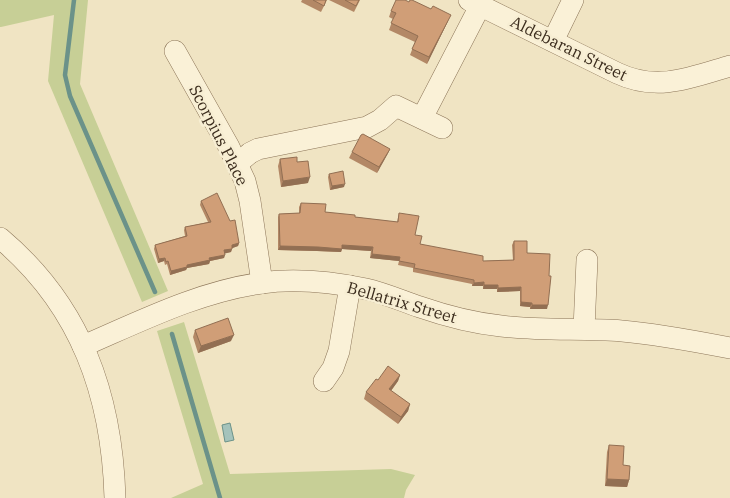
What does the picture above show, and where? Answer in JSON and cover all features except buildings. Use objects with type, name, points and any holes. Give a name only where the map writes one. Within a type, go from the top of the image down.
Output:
[{"type":"street","points":[[553,41],[574,0]]},
{"type":"street","points":[[422,118],[475,3]]},
{"type":"street","name":"Aldebaran Street","points":[[475,3],[624,76],[642,82],[664,83],[688,79],[730,66]]},
{"type":"street","name":"Scorpius Place","points":[[175,51],[238,163],[245,181],[249,193],[262,283]]},
{"type":"street","points":[[238,163],[258,149],[367,127],[380,120],[396,106],[442,128]]},
{"type":"street","points":[[0,238],[25,261],[46,285],[63,310],[93,368],[108,425],[113,462],[114,498]]},
{"type":"street","points":[[584,329],[587,260]]},
{"type":"street","name":"Bellatrix Street","points":[[83,346],[187,302],[220,292],[262,283],[308,281],[328,282],[369,290],[437,313],[484,324],[621,331],[730,348]]},
{"type":"street","points":[[324,381],[333,368],[339,351],[350,286]]},
{"type":"green space","points":[[0,0],[88,0],[80,84],[168,291],[142,302],[48,81],[54,15],[0,27]]},
{"type":"green space","points":[[184,322],[230,474],[391,469],[415,475],[406,490],[404,498],[171,498],[203,484],[157,331]]},
{"type":"water","points":[[230,423],[234,440],[225,442],[222,425]]},
{"type":"waterway","points":[[74,0],[65,75],[70,96],[155,292]]},
{"type":"waterway","points":[[172,334],[220,498]]}]
